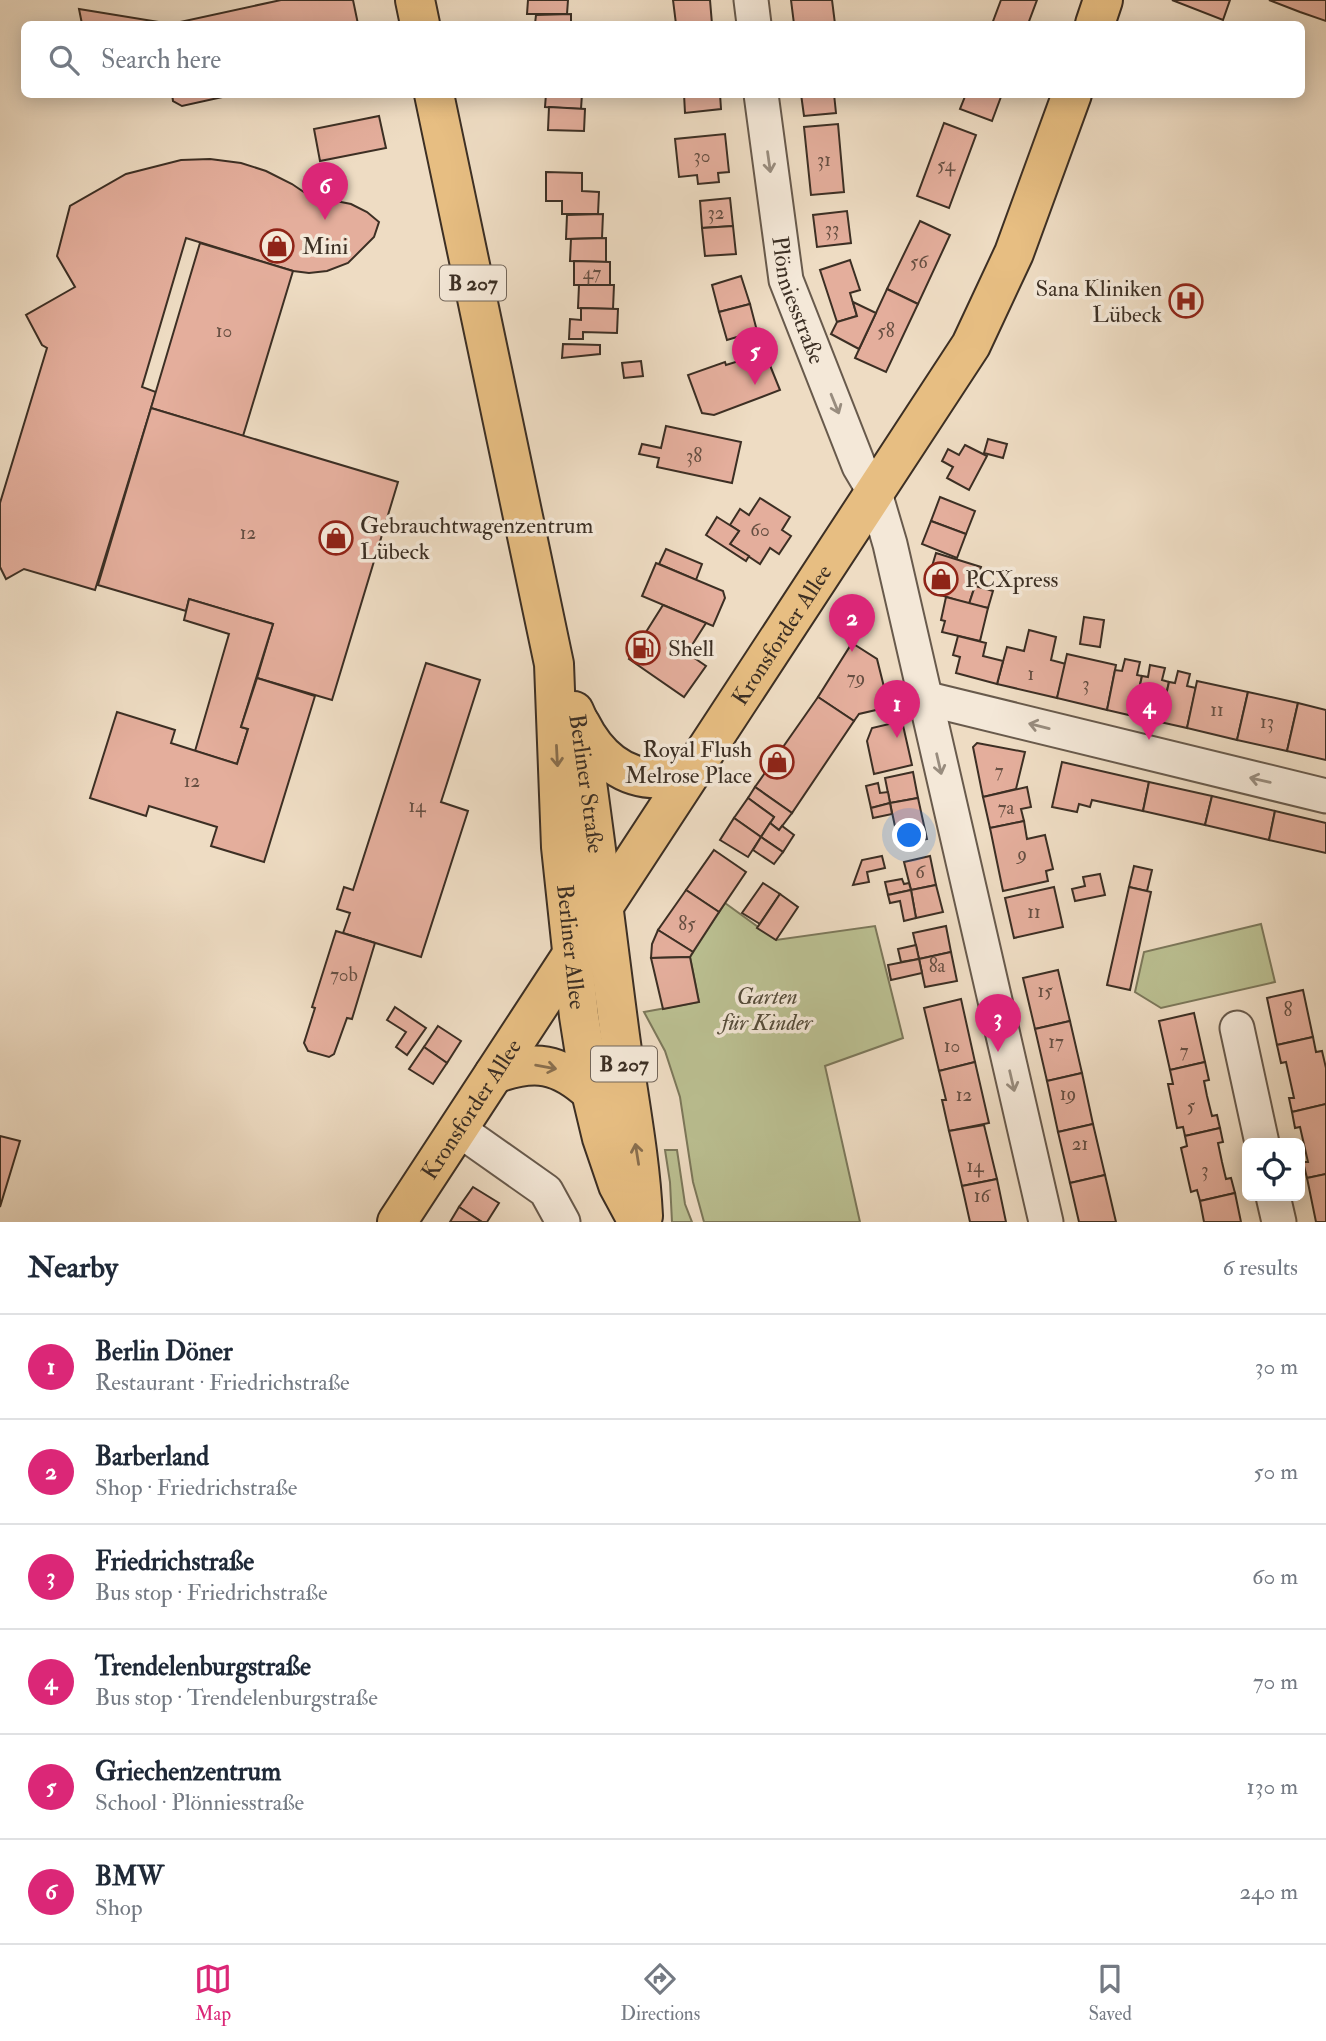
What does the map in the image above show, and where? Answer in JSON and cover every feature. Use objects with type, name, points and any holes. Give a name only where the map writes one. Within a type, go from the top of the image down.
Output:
[{"type":"main road","points":[[415,0],[419,21]]},
{"type":"main road","points":[[1096,21],[1103,0]]},
{"type":"main road","name":"B 207","points":[[435,98],[554,664]]},
{"type":"main road","name":"Kronsforder Allee","points":[[397,1222],[971,345],[992,303],[1035,197],[1071,98]]},
{"type":"main road","name":"Berliner Straße","points":[[554,664],[578,720],[604,906]]},
{"type":"main road","name":"Berliner Allee","points":[[554,664],[561,847],[579,1016],[591,1092],[602,1138],[618,1185],[641,1222]]},
{"type":"main road","points":[[578,720],[591,745],[612,765],[639,776],[666,778],[693,771]]},
{"type":"main road","name":"Berliner Allee","points":[[604,906],[623,1061],[641,1177],[641,1222]]},
{"type":"main road","name":"B 207","points":[[494,1074],[517,1065],[541,1065],[556,1068],[575,1077],[591,1092]]},
{"type":"street","points":[[751,0],[754,21]]},
{"type":"street","name":"Plönniesstraße","points":[[762,98],[786,280],[859,466],[875,493],[890,544],[1046,1222]]},
{"type":"street","points":[[924,698],[1326,796]]},
{"type":"street","points":[[1237,1028],[1261,1138]]},
{"type":"street","points":[[458,1129],[546,1191],[563,1222]]},
{"type":"street","points":[[1274,1201],[1279,1222]]},
{"type":"green space","name":"Garten für Kinder","points":[[725,903],[776,940],[875,926],[903,1038],[825,1066],[860,1222],[704,1222],[693,1182],[680,1097],[665,1051],[644,1012],[699,1002],[690,957]]},
{"type":"green space","points":[[1261,924],[1275,982],[1161,1008],[1135,992],[1144,952]]},
{"type":"green space","points":[[665,1150],[677,1150],[685,1204],[692,1222],[672,1222]]},
{"type":"building","points":[[281,0],[353,0],[357,21],[185,21]]},
{"type":"building","points":[[528,0],[568,0],[567,14],[527,14]]},
{"type":"building","points":[[673,0],[710,0],[712,21],[676,21]]},
{"type":"building","points":[[791,0],[832,0],[835,21],[794,21]]},
{"type":"building","points":[[1001,0],[1037,0],[1029,21],[993,21]]},
{"type":"building","points":[[1172,0],[1230,0],[1223,20]]},
{"type":"building","points":[[1269,0],[1326,0],[1326,21],[1300,12]]},
{"type":"building","points":[[79,9],[153,21],[81,21]]},
{"type":"building","points":[[571,14],[571,21],[535,21],[536,15]]},
{"type":"building","points":[[173,98],[218,98],[182,106]]},
{"type":"building","points":[[546,98],[582,98],[581,109],[545,107]]},
{"type":"building","points":[[684,98],[720,98],[721,109],[685,113]]},
{"type":"building","points":[[802,98],[834,98],[836,113],[804,116]]},
{"type":"building","points":[[964,98],[1001,98],[992,121],[960,109]]},
{"type":"building","points":[[549,107],[585,109],[584,131],[548,130]]},
{"type":"building","points":[[379,116],[386,148],[320,161],[314,129]]},
{"type":"building","points":[[944,123],[976,135],[949,208],[917,196]]},
{"type":"building","points":[[838,124],[844,192],[811,195],[804,127]]},
{"type":"building","points":[[725,134],[729,172],[718,173],[719,182],[698,184],[697,175],[679,177],[675,139]]},
{"type":"building","points":[[210,159],[241,163],[266,171],[317,201],[326,199],[351,204],[379,222],[374,237],[348,263],[327,271],[309,273],[293,271],[186,238],[142,387],[156,392],[95,590],[24,569],[6,579],[0,567],[0,503],[47,348],[42,345],[26,315],[75,287],[57,256],[70,206],[126,174],[181,160]]},
{"type":"building","points":[[546,172],[582,173],[582,191],[599,192],[598,214],[562,214],[562,201],[546,201]]},
{"type":"building","points":[[730,198],[733,226],[702,228],[700,201]]},
{"type":"building","points":[[847,211],[851,243],[817,247],[813,215]]},
{"type":"building","points":[[603,214],[602,238],[566,239],[567,215]]},
{"type":"building","points":[[920,221],[950,235],[918,304],[887,289]]},
{"type":"building","points":[[733,226],[736,254],[705,256],[702,228]]},
{"type":"building","points":[[606,238],[606,262],[570,261],[571,239]]},
{"type":"building","points":[[200,243],[293,271],[243,436],[151,408]]},
{"type":"building","points":[[850,260],[860,290],[850,293],[857,316],[837,322],[820,270]]},
{"type":"building","points":[[574,261],[610,262],[610,285],[574,285]]},
{"type":"building","points":[[741,276],[750,304],[719,312],[712,285]]},
{"type":"building","points":[[579,285],[614,285],[613,309],[578,308]]},
{"type":"building","points":[[887,289],[918,304],[886,372],[855,358]]},
{"type":"building","points":[[853,302],[876,313],[859,349],[831,334],[837,322],[857,316]]},
{"type":"building","points":[[750,304],[757,331],[727,340],[719,312]]},
{"type":"building","points":[[581,308],[618,309],[617,333],[583,332],[583,339],[569,339],[570,319],[581,320]]},
{"type":"building","points":[[563,344],[600,345],[600,354],[562,358]]},
{"type":"building","points":[[765,353],[780,390],[714,415],[702,413],[688,375],[725,362],[726,365]]},
{"type":"building","points":[[641,361],[643,376],[624,378],[622,363]]},
{"type":"building","points":[[151,408],[398,482],[332,700],[257,678],[273,624],[189,599],[186,611],[98,585]]},
{"type":"building","points":[[666,426],[741,442],[732,483],[657,467],[659,458],[639,454],[642,444],[661,448]]},
{"type":"building","points":[[988,439],[1007,444],[1003,458],[984,453]]},
{"type":"building","points":[[965,445],[987,456],[969,490],[947,478],[953,467],[942,461],[948,449],[959,455]]},
{"type":"building","points":[[940,497],[975,511],[966,534],[931,521]]},
{"type":"building","points":[[760,498],[790,517],[782,530],[791,536],[779,554],[770,548],[760,564],[730,544],[739,531],[730,525],[740,509],[749,515]]},
{"type":"building","points":[[717,517],[739,531],[730,544],[749,556],[746,561],[706,535]]},
{"type":"building","points":[[931,521],[966,534],[957,558],[922,544]]},
{"type":"building","points":[[666,549],[702,564],[696,580],[659,564]]},
{"type":"building","points":[[936,553],[981,567],[969,604],[934,593],[930,573]]},
{"type":"building","points":[[656,563],[723,591],[725,598],[713,626],[642,596]]},
{"type":"building","points":[[975,586],[993,591],[988,608],[969,604]]},
{"type":"building","points":[[946,597],[988,608],[980,641],[942,632],[945,621],[941,620]]},
{"type":"building","points":[[189,599],[273,624],[241,727],[248,729],[237,764],[195,751],[229,634],[184,620]]},
{"type":"building","points":[[663,605],[706,623],[687,653],[706,666],[684,697],[629,659]]},
{"type":"building","points":[[1084,617],[1104,620],[1100,647],[1080,644]]},
{"type":"building","points":[[1029,630],[1056,637],[1051,660],[1066,664],[1057,698],[997,684],[1007,647],[1024,651]]},
{"type":"building","points":[[958,636],[986,643],[983,656],[1003,661],[997,684],[956,673],[960,657],[953,655]]},
{"type":"building","points":[[852,643],[877,659],[889,707],[859,714],[854,721],[818,697]]},
{"type":"building","points":[[1067,654],[1116,665],[1107,710],[1057,698]]},
{"type":"building","points":[[1125,659],[1140,662],[1137,675],[1142,676],[1133,716],[1107,710],[1115,670],[1122,671]]},
{"type":"building","points":[[426,663],[480,680],[441,802],[468,811],[421,957],[343,933],[350,913],[337,909],[344,887],[353,890]]},
{"type":"building","points":[[1150,665],[1165,668],[1162,680],[1169,682],[1160,722],[1133,716],[1142,676],[1148,677]]},
{"type":"building","points":[[1178,671],[1190,674],[1187,686],[1196,688],[1187,728],[1160,722],[1169,682],[1175,683]]},
{"type":"building","points":[[257,678],[315,696],[264,862],[211,846],[217,827],[149,806],[146,816],[90,798],[117,712],[175,730],[171,743],[237,764],[248,729],[241,727]]},
{"type":"building","points":[[1197,681],[1248,692],[1237,740],[1187,728]]},
{"type":"building","points":[[1248,692],[1298,703],[1287,751],[1237,740]]},
{"type":"building","points":[[818,697],[854,721],[792,813],[755,787]]},
{"type":"building","points":[[1298,703],[1326,710],[1326,760],[1287,751]]},
{"type":"building","points":[[902,721],[912,765],[874,774],[867,741],[872,728]]},
{"type":"building","points":[[977,743],[1025,752],[1016,789],[983,797],[973,747]]},
{"type":"building","points":[[1062,762],[1149,782],[1143,811],[1092,800],[1090,807],[1079,804],[1077,812],[1052,807]]},
{"type":"building","points":[[913,772],[918,798],[890,803],[885,778]]},
{"type":"building","points":[[1149,782],[1212,796],[1205,825],[1143,811]]},
{"type":"building","points":[[878,783],[880,793],[888,792],[890,803],[871,808],[866,786]]},
{"type":"building","points":[[755,787],[792,813],[779,830],[770,823],[774,817],[748,798]]},
{"type":"building","points":[[1027,787],[1031,807],[1021,809],[1024,821],[990,828],[983,797]]},
{"type":"building","points":[[1212,796],[1275,811],[1269,840],[1205,825]]},
{"type":"building","points":[[748,798],[774,817],[761,837],[734,818]]},
{"type":"building","points":[[918,798],[927,839],[899,845],[890,803]]},
{"type":"building","points":[[890,803],[892,814],[873,818],[871,808]]},
{"type":"building","points":[[1275,811],[1326,823],[1326,853],[1269,840]]},
{"type":"building","points":[[734,818],[761,837],[748,857],[720,840]]},
{"type":"building","points":[[1024,821],[1027,839],[1045,835],[1053,869],[1046,871],[1048,881],[1003,891],[990,828]]},
{"type":"building","points":[[770,823],[779,830],[782,826],[794,835],[783,852],[761,837]]},
{"type":"building","points":[[761,837],[783,852],[774,864],[753,850]]},
{"type":"building","points":[[714,850],[746,872],[719,912],[686,890]]},
{"type":"building","points":[[882,856],[885,868],[867,872],[869,882],[853,885],[862,860]]},
{"type":"building","points":[[930,856],[936,885],[911,890],[904,862]]},
{"type":"building","points":[[1134,866],[1152,870],[1147,891],[1129,887]]},
{"type":"building","points":[[1100,874],[1105,895],[1075,901],[1072,889],[1085,886],[1083,877]]},
{"type":"building","points":[[902,879],[904,884],[909,883],[911,890],[888,895],[885,882]]},
{"type":"building","points":[[763,883],[780,894],[760,924],[742,913]]},
{"type":"building","points":[[936,885],[943,912],[916,918],[911,890]]},
{"type":"building","points":[[1054,887],[1063,927],[1014,938],[1005,898]]},
{"type":"building","points":[[1129,887],[1151,892],[1130,990],[1107,985]]},
{"type":"building","points":[[686,890],[719,912],[693,952],[658,930]]},
{"type":"building","points":[[911,890],[916,918],[904,921],[900,901],[890,903],[888,895]]},
{"type":"building","points":[[780,894],[798,907],[776,940],[757,928]]},
{"type":"building","points":[[946,926],[951,952],[919,959],[913,933]]},
{"type":"building","points":[[658,930],[693,952],[690,957],[651,958],[652,944]]},
{"type":"building","points":[[336,931],[375,943],[352,1019],[347,1018],[334,1054],[329,1057],[308,1051],[304,1043],[315,1008],[312,1007]]},
{"type":"building","points":[[916,945],[919,959],[901,962],[898,949]]},
{"type":"building","points":[[951,952],[957,981],[925,987],[919,959]]},
{"type":"building","points":[[690,957],[699,1002],[663,1009],[651,958]]},
{"type":"building","points":[[919,959],[922,973],[891,980],[888,965]]},
{"type":"building","points":[[1058,970],[1070,1021],[1035,1029],[1023,978]]},
{"type":"building","points":[[1303,990],[1313,1037],[1277,1045],[1267,998]]},
{"type":"building","points":[[961,999],[975,1062],[939,1071],[924,1008]]},
{"type":"building","points":[[395,1007],[426,1028],[407,1055],[396,1047],[406,1032],[387,1020]]},
{"type":"building","points":[[1194,1013],[1205,1062],[1170,1070],[1159,1021]]},
{"type":"building","points":[[1070,1021],[1082,1073],[1047,1081],[1035,1029]]},
{"type":"building","points":[[438,1026],[461,1041],[447,1063],[424,1047]]},
{"type":"building","points":[[1313,1037],[1316,1052],[1322,1051],[1326,1068],[1326,1104],[1292,1112],[1289,1098],[1294,1098],[1286,1062],[1281,1063],[1277,1045]]},
{"type":"building","points":[[424,1047],[447,1063],[433,1084],[409,1069]]},
{"type":"building","points":[[975,1062],[989,1123],[949,1131],[942,1100],[946,1100],[939,1071]]},
{"type":"building","points":[[1205,1062],[1209,1080],[1204,1081],[1207,1096],[1212,1116],[1217,1115],[1220,1128],[1185,1136],[1183,1127],[1177,1128],[1168,1084],[1173,1084],[1170,1070]]},
{"type":"building","points":[[1082,1073],[1093,1124],[1058,1132],[1047,1081]]},
{"type":"building","points":[[1326,1104],[1326,1174],[1307,1178],[1305,1138],[1303,1138],[1300,1127],[1295,1128],[1292,1112]]},
{"type":"building","points":[[1093,1124],[1105,1175],[1070,1183],[1058,1132]]},
{"type":"building","points":[[984,1125],[997,1179],[962,1186],[949,1131]]},
{"type":"building","points":[[1220,1128],[1223,1142],[1218,1143],[1222,1162],[1226,1179],[1231,1178],[1235,1193],[1200,1201],[1197,1190],[1191,1192],[1181,1148],[1187,1146],[1185,1136]]},
{"type":"building","points":[[0,1136],[20,1141],[0,1207]]},
{"type":"building","points":[[1326,1174],[1326,1222],[1316,1222],[1307,1178]]},
{"type":"building","points":[[1105,1175],[1116,1222],[1079,1222],[1070,1183]]},
{"type":"building","points":[[997,1179],[1006,1222],[970,1222],[962,1186]]},
{"type":"building","points":[[473,1187],[499,1203],[487,1222],[482,1222],[459,1207]]},
{"type":"building","points":[[1235,1193],[1241,1222],[1204,1222],[1200,1201]]},
{"type":"building","points":[[459,1207],[482,1222],[450,1222]]},
{"type":"place","name":"BMW","points":[[325,220]]},
{"type":"place","name":"Mini","points":[[277,246]]},
{"type":"place","name":"Sana Kliniken Lübeck","points":[[1186,301]]},
{"type":"place","name":"Griechenzentrum","points":[[755,385]]},
{"type":"place","name":"Gebrauchtwagenzentrum Lübeck","points":[[336,538]]},
{"type":"place","name":"PCXpress","points":[[941,579]]},
{"type":"place","name":"Shell","points":[[643,648]]},
{"type":"place","name":"Barberland","points":[[852,652]]},
{"type":"place","name":"Berlin Döner","points":[[897,738]]},
{"type":"place","name":"Trendelenburgstraße","points":[[1149,740]]},
{"type":"place","name":"Royal Flush Melrose Place","points":[[777,762]]},
{"type":"place","name":"Friedrichstraße","points":[[998,1052]]}]
